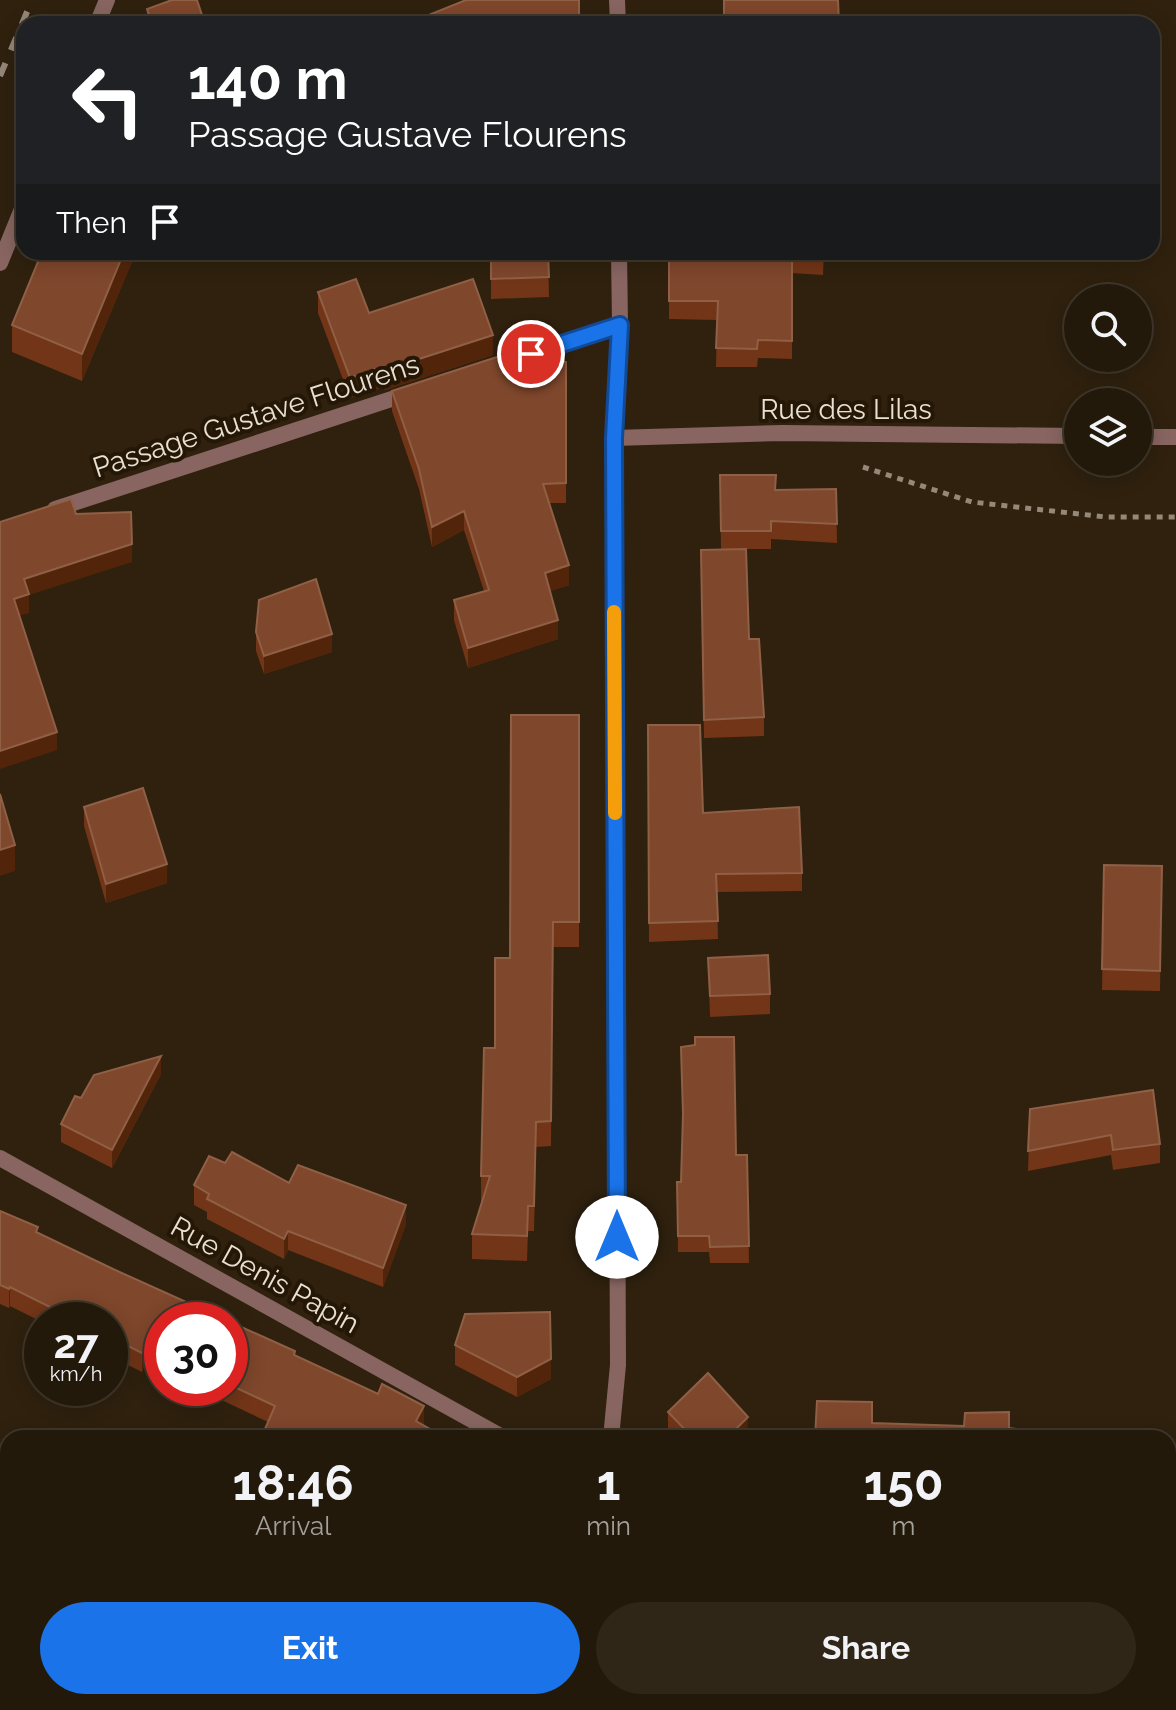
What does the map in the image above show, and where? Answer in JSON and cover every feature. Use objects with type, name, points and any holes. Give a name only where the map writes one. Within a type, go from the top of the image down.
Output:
[{"type":"street","points":[[0,263],[16,224]]},
{"type":"street","points":[[612,1430],[618,1365],[614,438],[620,325],[619,260]]},
{"type":"street","points":[[469,374],[620,325]]},
{"type":"street","name":"Passage Gustave Flourens","points":[[45,512],[423,389]]},
{"type":"street","name":"Rue des Lilas","points":[[614,438],[782,433],[1064,436]]},
{"type":"street","points":[[1152,437],[1176,437]]},
{"type":"street","name":"Rue Denis Papin","points":[[0,1158],[490,1430]]},
{"type":"path","points":[[862,467],[972,502],[1106,517],[1176,517]]},
{"type":"building","points":[[172,0],[197,0],[202,16],[149,16],[147,9]]},
{"type":"building","points":[[466,0],[579,0],[579,16],[426,16]]},
{"type":"building","points":[[724,0],[838,0],[839,16],[724,16]]},
{"type":"building","points":[[39,260],[121,260],[82,354],[12,325]]},
{"type":"building","points":[[491,260],[548,260],[549,277],[491,279]]},
{"type":"building","points":[[669,260],[792,260],[792,341],[758,340],[757,349],[716,348],[718,301],[669,301]]},
{"type":"building","points":[[356,279],[369,313],[473,279],[493,335],[385,370],[383,366],[350,378],[318,292]]},
{"type":"building","points":[[500,356],[502,361],[566,362],[566,483],[543,484],[569,565],[545,573],[558,620],[468,648],[454,600],[489,590],[464,511],[432,527],[419,469],[392,391]]},
{"type":"building","points":[[720,475],[776,475],[775,490],[836,489],[837,524],[771,521],[771,531],[721,531]]},
{"type":"building","points":[[71,499],[76,514],[131,512],[132,544],[24,579],[29,594],[14,599],[57,732],[0,751],[0,522]]},
{"type":"building","points":[[746,549],[749,639],[759,639],[764,717],[704,720],[701,550]]},
{"type":"building","points":[[316,579],[332,634],[264,656],[256,632],[259,600]]},
{"type":"building","points":[[511,715],[579,715],[579,922],[553,922],[551,1121],[536,1122],[534,1206],[528,1206],[527,1236],[472,1234],[490,1176],[481,1176],[484,1048],[495,1048],[495,958],[510,958]]},
{"type":"building","points":[[648,725],[700,725],[703,813],[799,807],[802,873],[716,874],[718,921],[649,923]]},
{"type":"building","points":[[143,788],[167,864],[106,884],[84,807]]},
{"type":"building","points":[[0,794],[15,845],[0,850]]},
{"type":"building","points":[[1104,865],[1162,866],[1160,971],[1102,969]]},
{"type":"building","points":[[768,955],[770,994],[710,996],[708,958]]},
{"type":"building","points":[[695,1037],[734,1037],[736,1155],[747,1155],[749,1246],[710,1247],[709,1236],[678,1236],[677,1182],[681,1182],[683,1114],[681,1047],[695,1045]]},
{"type":"building","points":[[161,1056],[112,1150],[61,1124],[75,1096],[81,1098],[94,1075]]},
{"type":"building","points":[[1153,1090],[1160,1144],[1113,1150],[1111,1135],[1028,1151],[1030,1109]]},
{"type":"building","points":[[232,1152],[289,1183],[298,1165],[406,1205],[383,1268],[288,1231],[284,1239],[207,1199],[209,1194],[194,1185],[209,1156],[225,1163]]},
{"type":"building","points":[[0,1211],[38,1227],[36,1232],[186,1302],[144,1302],[142,1353],[128,1346],[128,1302],[40,1302],[0,1285]]},
{"type":"building","points":[[550,1312],[551,1359],[517,1377],[455,1345],[465,1314]]},
{"type":"building","points":[[248,1330],[378,1394],[382,1384],[424,1406],[416,1421],[432,1430],[264,1430],[275,1406],[248,1393]]},
{"type":"building","points":[[708,1373],[748,1417],[735,1430],[685,1430],[668,1412]]},
{"type":"building","points":[[817,1401],[872,1402],[872,1423],[964,1426],[965,1413],[1009,1412],[1009,1428],[1022,1430],[815,1430]]},
{"type":"railway","points":[[25,16],[32,0]]},
{"type":"railway","points":[[0,76],[16,38]]},
{"type":"slow traffic","points":[[614,612],[615,813]]},
{"type":"route","points":[[531,354],[620,325],[614,438],[617,1237]]}]
